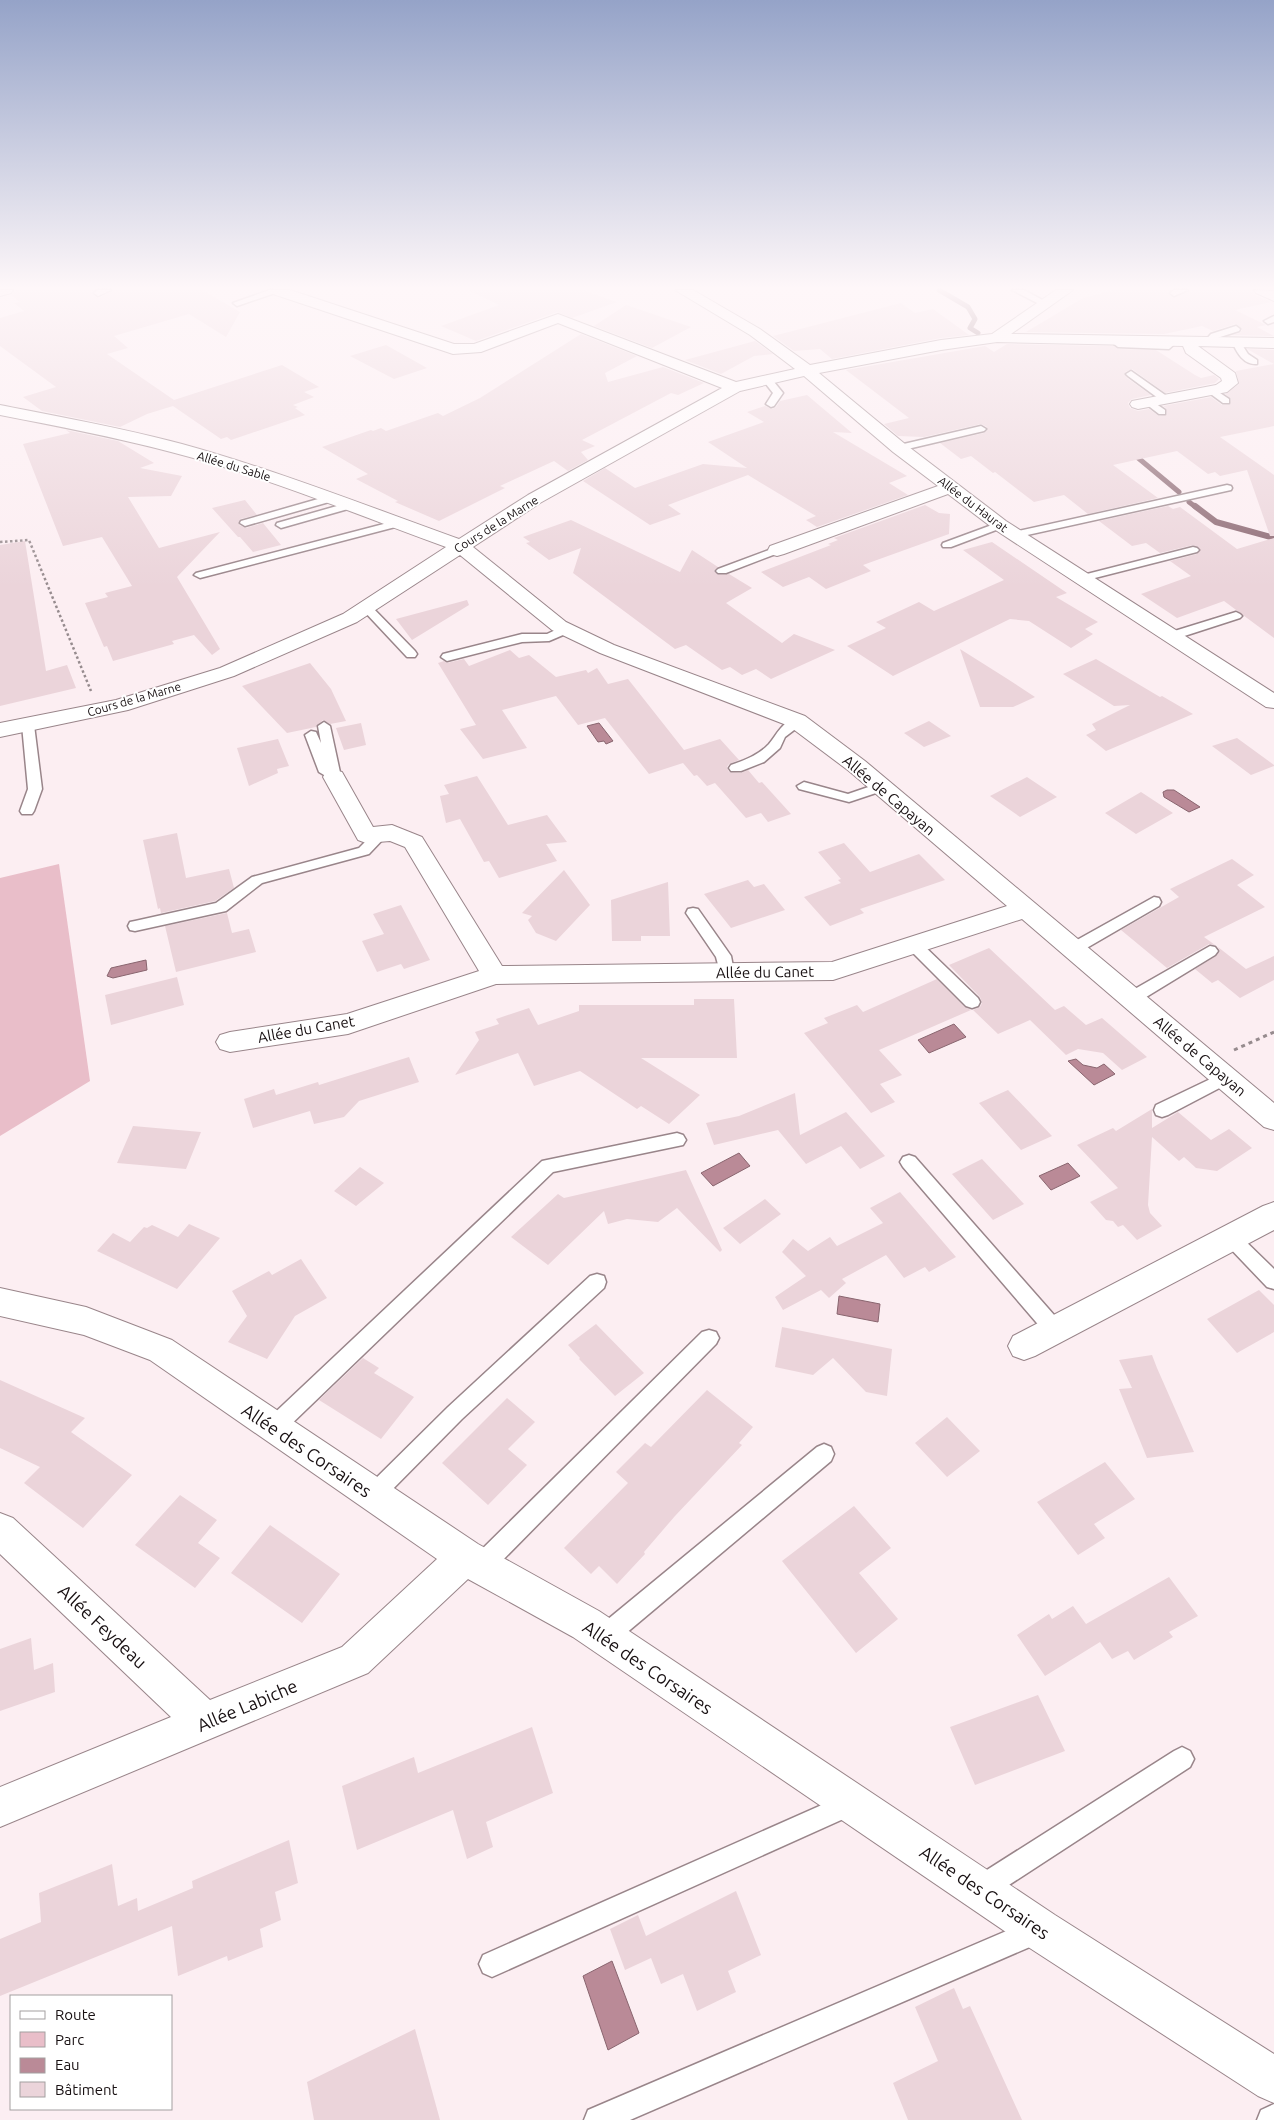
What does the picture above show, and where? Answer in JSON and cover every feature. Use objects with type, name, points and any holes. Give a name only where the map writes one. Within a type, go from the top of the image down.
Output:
[{"type":"street","name":"Cours de la Marne","points":[[0,730],[99,710],[227,672],[350,618],[564,481],[731,389]]},
{"type":"street","name":"Allée du Haurat","points":[[827,389],[900,448],[1013,534],[1172,636],[1270,696]]},
{"type":"street","points":[[1144,403],[1164,405],[1216,389]]},
{"type":"street","name":"Allée du Sable","points":[[0,410],[87,427],[176,448],[237,466],[332,498],[460,546]]},
{"type":"street","points":[[777,550],[951,487]]},
{"type":"street","name":"Allée de Capayan","points":[[460,546],[559,626],[607,649],[797,720],[880,787],[1024,910],[1274,1118]]},
{"type":"street","points":[[334,777],[366,835],[392,833],[414,842],[495,975]]},
{"type":"street","name":"Allée du Canet","points":[[230,1042],[348,1024],[495,975],[833,971],[1024,910]]},
{"type":"street","points":[[1024,1346],[1274,1215]]},
{"type":"street","name":"Allée des Corsaires","points":[[0,1302],[86,1322],[161,1350],[473,1562],[586,1624],[1040,1930],[1274,2080]]},
{"type":"street","name":"Allée Feydeau","points":[[0,1530],[205,1722]]},
{"type":"street","name":"Allée Labiche","points":[[0,1807],[355,1660],[473,1562]]},
{"type":"lane","points":[[771,404],[778,393],[775,389]]},
{"type":"lane","points":[[1147,389],[1164,405]]},
{"type":"lane","points":[[1211,390],[1226,401]]},
{"type":"lane","points":[[900,448],[981,429]]},
{"type":"lane","points":[[947,545],[1013,534],[1227,488]]},
{"type":"lane","points":[[245,523],[332,498]]},
{"type":"lane","points":[[281,525],[351,505]]},
{"type":"lane","points":[[233,560],[393,521]]},
{"type":"lane","points":[[200,575],[393,521]]},
{"type":"lane","points":[[1013,534],[1080,528]]},
{"type":"lane","points":[[722,571],[777,550]]},
{"type":"lane","points":[[1082,578],[1193,550]]},
{"type":"lane","points":[[366,607],[411,654]]},
{"type":"lane","points":[[1172,636],[1236,616]]},
{"type":"lane","points":[[447,657],[522,638],[549,637],[566,629]]},
{"type":"lane","points":[[736,768],[759,759],[775,745],[780,736],[797,720]]},
{"type":"lane","points":[[27,811],[35,789],[28,725]]},
{"type":"lane","points":[[324,726],[334,777]]},
{"type":"lane","points":[[311,735],[324,772],[334,777]]},
{"type":"lane","points":[[804,786],[849,798],[880,787]]},
{"type":"lane","points":[[135,926],[222,907],[257,880],[364,851],[381,834]]},
{"type":"lane","points":[[1073,949],[1154,902]]},
{"type":"lane","points":[[693,913],[723,956],[726,972]]},
{"type":"lane","points":[[914,945],[972,1002]]},
{"type":"lane","points":[[1132,998],[1210,951]]},
{"type":"lane","points":[[1162,1110],[1225,1078]]},
{"type":"lane","points":[[274,1428],[548,1166],[677,1140]]},
{"type":"lane","points":[[909,1162],[1055,1330]]},
{"type":"lane","points":[[1231,1238],[1274,1281]]},
{"type":"lane","points":[[373,1495],[455,1413],[597,1282]]},
{"type":"lane","points":[[473,1562],[709,1338]]},
{"type":"lane","points":[[604,1637],[824,1454]]},
{"type":"lane","points":[[979,1889],[1182,1759]]},
{"type":"lane","points":[[492,1964],[852,1803]]},
{"type":"lane","points":[[598,2120],[1040,1930]]},
{"type":"lane","points":[[1270,2120],[1274,2118]]},
{"type":"path","points":[[0,542],[29,540],[99,710]]},
{"type":"path","points":[[1206,1062],[1274,1032]]},
{"type":"green space","points":[[59,864],[90,1081],[0,1136],[0,878]]},
{"type":"water","points":[[599,723],[613,741],[606,744],[604,741],[598,742],[587,726]]},
{"type":"water","points":[[1174,790],[1200,807],[1189,812],[1164,797],[1163,792]]},
{"type":"water","points":[[146,960],[147,970],[113,978],[107,976],[111,968]]},
{"type":"water","points":[[954,1024],[966,1037],[929,1053],[918,1040]]},
{"type":"water","points":[[1076,1059],[1083,1065],[1097,1068],[1104,1064],[1115,1074],[1094,1085],[1068,1061]]},
{"type":"water","points":[[739,1153],[750,1166],[713,1186],[701,1173]]},
{"type":"water","points":[[1068,1163],[1080,1176],[1051,1190],[1039,1176]]},
{"type":"water","points":[[839,1296],[880,1304],[878,1322],[837,1314]]},
{"type":"water","points":[[612,1961],[639,2033],[608,2050],[583,1976]]},
{"type":"building","points":[[50,389],[158,389],[174,400],[208,389],[313,389],[304,392],[314,397],[293,405],[298,407],[295,408],[305,415],[231,440],[227,437],[221,439],[173,406],[147,414],[120,427],[42,411],[23,397]]},
{"type":"building","points":[[494,389],[691,389],[678,395],[671,393],[582,440],[595,446],[581,452],[588,460],[568,471],[554,461],[500,486],[505,488],[439,521],[395,502],[398,501],[356,479],[368,474],[322,447],[371,430],[381,428],[386,431],[438,413],[443,416]]},
{"type":"building","points":[[871,389],[1142,389],[1151,395],[1132,399],[1128,403],[1130,408],[1138,411],[1149,409],[1159,416],[1167,414],[1166,408],[1163,406],[1211,397],[1222,405],[1230,404],[1231,399],[1225,394],[1232,389],[1274,389],[1274,426],[1220,437],[1274,475],[1274,536],[1270,536],[1247,470],[1220,476],[1215,472],[1208,474],[1177,451],[1113,465],[1158,498],[1088,514],[1064,495],[1034,502],[971,456],[961,459],[940,443],[984,433],[987,427],[981,424],[924,437],[898,436],[884,424],[909,418]]},
{"type":"building","points":[[1159,389],[1185,389],[1165,393]]},
{"type":"building","points":[[807,395],[852,433],[833,432],[907,476],[889,483],[908,495],[817,527],[806,520],[816,516],[748,475],[668,505],[681,514],[650,525],[583,481],[605,468],[635,488],[703,464],[747,468],[708,442],[764,422],[747,412],[765,406],[772,409],[780,401]]},
{"type":"building","points":[[66,430],[118,441],[154,463],[140,468],[182,476],[171,496],[128,497],[159,548],[220,532],[177,577],[220,649],[212,655],[194,635],[172,641],[174,644],[113,661],[107,646],[104,647],[85,603],[108,597],[105,593],[132,586],[102,537],[63,546],[23,444],[70,433]]},
{"type":"building","points":[[245,500],[257,515],[240,519],[239,525],[246,528],[263,523],[281,545],[253,552],[212,508]]},
{"type":"building","points":[[925,505],[939,513],[950,514],[949,534],[863,565],[871,571],[826,589],[809,577],[783,587],[761,572],[831,545],[828,544],[838,540],[834,538]]},
{"type":"building","points":[[1168,506],[1173,509],[1180,507],[1237,549],[1274,538],[1274,638],[1224,601],[1177,618],[1141,594],[1191,576],[1170,561],[1197,554],[1200,549],[1193,545],[1160,553],[1146,543],[1132,546],[1099,521]]},
{"type":"building","points":[[571,520],[680,572],[692,550],[718,567],[714,571],[717,574],[729,574],[752,588],[726,603],[782,643],[794,634],[835,650],[771,679],[756,669],[742,675],[730,667],[722,670],[686,645],[675,649],[573,573],[581,548],[549,560],[526,543],[530,542],[523,537]]},
{"type":"building","points":[[25,541],[46,671],[67,665],[76,688],[0,706],[0,545]]},
{"type":"building","points":[[992,542],[1067,593],[1056,597],[1098,622],[1085,629],[1093,634],[1071,648],[1029,621],[1010,619],[893,676],[847,646],[886,628],[876,622],[919,602],[934,611],[1004,580],[963,550]]},
{"type":"building","points":[[467,600],[469,605],[412,640],[396,619]]},
{"type":"building","points":[[960,649],[1035,697],[1013,707],[980,707]]},
{"type":"building","points":[[510,650],[519,658],[529,655],[556,677],[586,670],[588,673],[597,668],[608,684],[628,679],[684,750],[720,739],[739,760],[729,764],[727,767],[729,772],[741,773],[748,770],[759,783],[762,782],[791,814],[768,822],[761,813],[746,818],[715,783],[707,786],[697,775],[694,776],[683,763],[649,774],[605,718],[578,725],[556,696],[502,710],[527,748],[483,759],[460,729],[476,725],[438,663],[464,659],[469,666]]},
{"type":"building","points":[[1096,659],[1193,714],[1106,751],[1086,735],[1096,730],[1092,724],[1130,705],[1114,706],[1063,674]]},
{"type":"building","points":[[310,663],[331,689],[346,721],[330,724],[323,720],[316,727],[287,733],[242,686]]},
{"type":"building","points":[[929,721],[951,736],[924,747],[904,733]]},
{"type":"building","points":[[361,723],[366,745],[344,750],[336,728]]},
{"type":"building","points":[[1237,738],[1274,766],[1251,775],[1212,746]]},
{"type":"building","points":[[278,739],[289,766],[277,769],[278,773],[249,786],[237,748]]},
{"type":"building","points":[[477,776],[508,825],[547,815],[567,842],[546,844],[557,861],[499,878],[489,861],[484,862],[460,819],[446,823],[440,796],[449,794],[444,785]]},
{"type":"building","points":[[1027,777],[1057,797],[1020,817],[990,796]]},
{"type":"building","points":[[1141,792],[1173,813],[1136,834],[1105,813]]},
{"type":"building","points":[[177,833],[186,878],[229,869],[234,888],[215,901],[161,913],[160,908],[158,909],[143,840]]},
{"type":"building","points":[[844,843],[870,872],[919,854],[945,880],[860,909],[864,913],[830,926],[804,897],[841,883],[838,880],[841,879],[818,852]]},
{"type":"building","points":[[1232,859],[1254,875],[1237,885],[1265,907],[1204,937],[1215,945],[1209,944],[1167,968],[1121,930],[1179,897],[1170,889]]},
{"type":"building","points":[[564,870],[590,905],[556,941],[536,933],[528,920],[532,916],[522,913]]},
{"type":"building","points":[[748,880],[754,887],[764,884],[785,910],[731,928],[704,894]]},
{"type":"building","points":[[668,882],[670,936],[641,936],[641,941],[612,941],[611,900]]},
{"type":"building","points":[[401,905],[430,960],[404,969],[401,964],[377,972],[362,941],[384,934],[373,914]]},
{"type":"building","points":[[227,913],[232,933],[249,929],[256,952],[176,972],[165,926]]},
{"type":"building","points":[[1218,947],[1246,969],[1274,956],[1274,980],[1240,998],[1218,980],[1212,983],[1195,969],[1216,956],[1220,951]]},
{"type":"building","points":[[989,948],[1055,1010],[1064,1006],[1086,1025],[1102,1018],[1147,1057],[1122,1070],[1103,1053],[1078,1049],[1066,1055],[1030,1020],[998,1034],[973,1010],[980,1007],[982,1003],[980,997],[949,965]]},
{"type":"building","points":[[177,977],[184,1005],[111,1025],[105,995]]},
{"type":"building","points":[[937,979],[965,1007],[971,1010],[879,1050],[902,1075],[880,1084],[895,1102],[871,1113],[804,1033],[828,1023],[824,1018],[857,1005],[863,1012]]},
{"type":"building","points":[[694,999],[734,999],[737,1058],[641,1058],[700,1095],[669,1124],[641,1106],[637,1109],[580,1071],[534,1086],[518,1053],[455,1075],[479,1040],[475,1032],[499,1024],[496,1019],[529,1008],[538,1025],[579,1011],[579,1005],[694,1005]]},
{"type":"building","points":[[409,1057],[419,1082],[359,1101],[344,1117],[314,1124],[310,1111],[253,1128],[244,1099],[274,1089],[276,1095],[318,1082],[319,1085]]},
{"type":"building","points":[[1008,1090],[1052,1136],[1021,1150],[979,1103]]},
{"type":"building","points":[[795,1093],[800,1135],[846,1112],[885,1156],[860,1169],[841,1146],[806,1164],[778,1130],[714,1145],[706,1123],[739,1116]]},
{"type":"building","points":[[1152,1109],[1152,1128],[1178,1112],[1211,1140],[1229,1129],[1252,1148],[1217,1171],[1196,1168],[1184,1157],[1179,1161],[1152,1137],[1148,1205],[1150,1213],[1162,1226],[1137,1240],[1123,1225],[1118,1227],[1113,1221],[1106,1220],[1090,1202],[1118,1188],[1077,1145],[1113,1128],[1116,1131]]},
{"type":"building","points":[[133,1126],[201,1132],[186,1169],[117,1163]]},
{"type":"building","points":[[982,1159],[1024,1204],[993,1220],[952,1174]]},
{"type":"building","points":[[360,1167],[384,1183],[356,1206],[334,1191]]},
{"type":"building","points":[[686,1170],[722,1250],[720,1252],[677,1208],[658,1222],[627,1219],[608,1224],[604,1211],[548,1265],[511,1237],[558,1194],[564,1198]]},
{"type":"building","points":[[900,1192],[956,1257],[929,1272],[925,1267],[904,1278],[886,1255],[842,1279],[846,1283],[829,1298],[821,1290],[783,1310],[775,1297],[806,1276],[782,1252],[793,1239],[808,1251],[830,1237],[837,1246],[883,1223],[870,1208]]},
{"type":"building","points":[[765,1199],[781,1214],[740,1244],[723,1228]]},
{"type":"building","points":[[189,1224],[220,1238],[177,1289],[97,1251],[113,1233],[130,1242],[144,1227],[147,1228],[152,1225],[178,1237]]},
{"type":"building","points":[[301,1259],[327,1298],[295,1316],[267,1359],[228,1342],[247,1316],[232,1291],[269,1271],[272,1275]]},
{"type":"building","points":[[1259,1290],[1274,1305],[1274,1332],[1237,1353],[1207,1319]]},
{"type":"building","points":[[596,1324],[644,1373],[615,1396],[568,1345]]},
{"type":"building","points":[[782,1327],[892,1349],[887,1396],[866,1392],[833,1358],[813,1375],[775,1367]]},
{"type":"building","points":[[1152,1355],[1194,1452],[1147,1458],[1119,1389],[1132,1388],[1119,1360]]},
{"type":"building","points":[[363,1358],[379,1368],[374,1373],[414,1397],[381,1439],[319,1400]]},
{"type":"building","points":[[0,1380],[85,1418],[71,1432],[132,1475],[83,1528],[24,1483],[40,1467],[0,1448]]},
{"type":"building","points":[[707,1390],[753,1427],[739,1443],[742,1445],[675,1516],[644,1552],[645,1554],[617,1584],[599,1566],[591,1574],[564,1548],[628,1483],[616,1472],[645,1443],[651,1447]]},
{"type":"building","points":[[507,1398],[535,1422],[508,1449],[527,1465],[488,1505],[442,1463]]},
{"type":"building","points":[[947,1417],[980,1451],[947,1477],[915,1443]]},
{"type":"building","points":[[1105,1462],[1135,1499],[1094,1524],[1105,1538],[1078,1555],[1037,1502]]},
{"type":"building","points":[[180,1495],[217,1520],[198,1543],[220,1558],[195,1588],[135,1545]]},
{"type":"building","points":[[854,1506],[891,1548],[859,1573],[898,1619],[856,1653],[782,1561]]},
{"type":"building","points":[[270,1525],[340,1574],[302,1623],[231,1573]]},
{"type":"building","points":[[1169,1577],[1198,1616],[1169,1632],[1173,1637],[1134,1660],[1128,1651],[1112,1659],[1100,1642],[1045,1676],[1017,1635],[1049,1614],[1052,1619],[1073,1606],[1086,1624]]},
{"type":"building","points":[[31,1638],[34,1670],[53,1663],[55,1692],[0,1711],[0,1649]]},
{"type":"building","points":[[1038,1695],[1065,1751],[975,1785],[950,1727]]},
{"type":"building","points":[[532,1727],[553,1793],[486,1822],[493,1847],[467,1859],[453,1810],[357,1850],[342,1786],[414,1757],[418,1773]]},
{"type":"building","points":[[289,1840],[298,1883],[275,1892],[281,1920],[260,1929],[263,1947],[228,1961],[227,1956],[178,1976],[172,1926],[0,1996],[0,1939],[41,1922],[39,1893],[112,1864],[118,1906],[137,1898],[138,1911],[193,1888],[192,1881]]},
{"type":"building","points":[[736,1891],[761,1955],[728,1971],[736,1992],[697,2011],[683,1974],[661,1984],[651,1958],[625,1970],[610,1929],[638,1915],[646,1936]]},
{"type":"building","points":[[954,1988],[963,2009],[970,2006],[1022,2120],[908,2120],[893,2083],[938,2061],[915,2007]]},
{"type":"building","points":[[415,2029],[440,2120],[314,2120],[307,2082]]},
{"type":"waterway","points":[[1131,452],[1179,492]]},
{"type":"waterway","points":[[1189,502],[1197,508]]},
{"type":"waterway","points":[[1195,506],[1216,522],[1274,538]]}]
